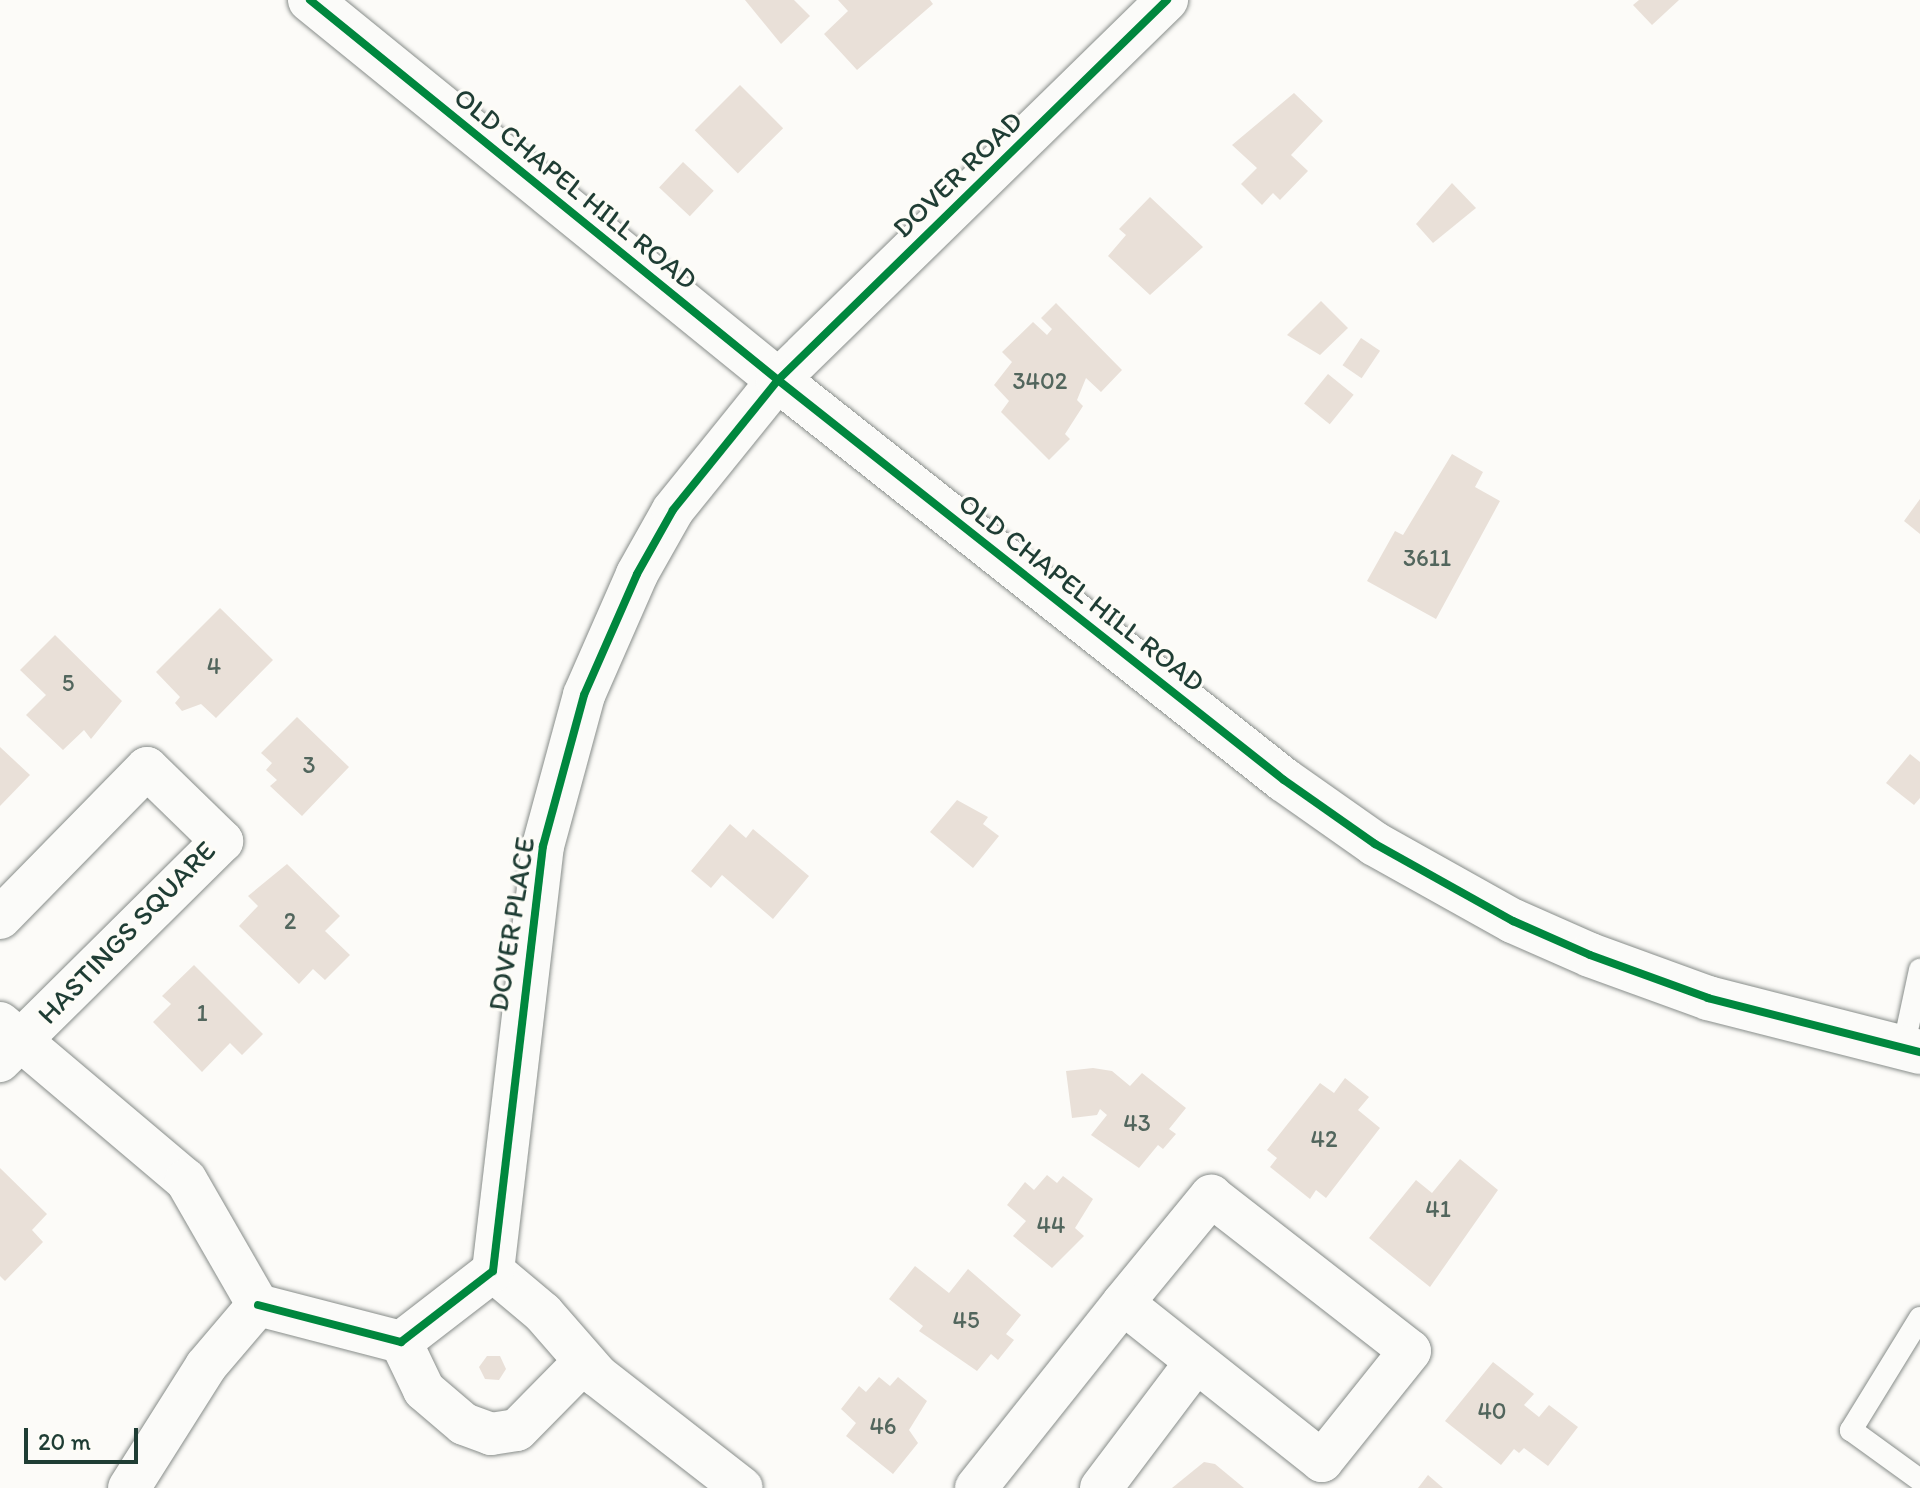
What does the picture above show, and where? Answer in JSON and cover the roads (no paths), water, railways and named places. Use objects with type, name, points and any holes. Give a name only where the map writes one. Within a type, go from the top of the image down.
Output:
[{"type":"street","name":"OLD CHAPEL HILL ROAD","points":[[310,0],[778,380],[1284,780],[1375,844],[1513,921],[1590,955],[1708,998],[1912,1050]]},
{"type":"street","name":"DOVER ROAD","points":[[778,380],[1167,0]]},
{"type":"street","name":"DOVER PLACE","points":[[493,1271],[543,846],[584,695],[617,613],[673,510],[778,380]]},
{"type":"street","name":"HASTINGS SQUARE","points":[[0,918],[147,768],[222,841],[6,1042],[186,1180],[258,1305]]},
{"type":"street","points":[[976,1488],[1123,1303],[1211,1196],[1410,1351],[1322,1461],[1123,1303]]},
{"type":"street","points":[[401,1342],[493,1271],[543,1313],[583,1363],[742,1488]]},
{"type":"street","points":[[129,1488],[206,1366],[258,1305],[401,1342],[424,1390],[464,1424],[491,1434],[517,1430],[583,1363]]},
{"type":"street","points":[[1101,1488],[1196,1362]]},
{"type":"lane","points":[[1912,1050],[1920,970]]},
{"type":"lane","points":[[1920,1318],[1851,1430],[1920,1480]]}]
